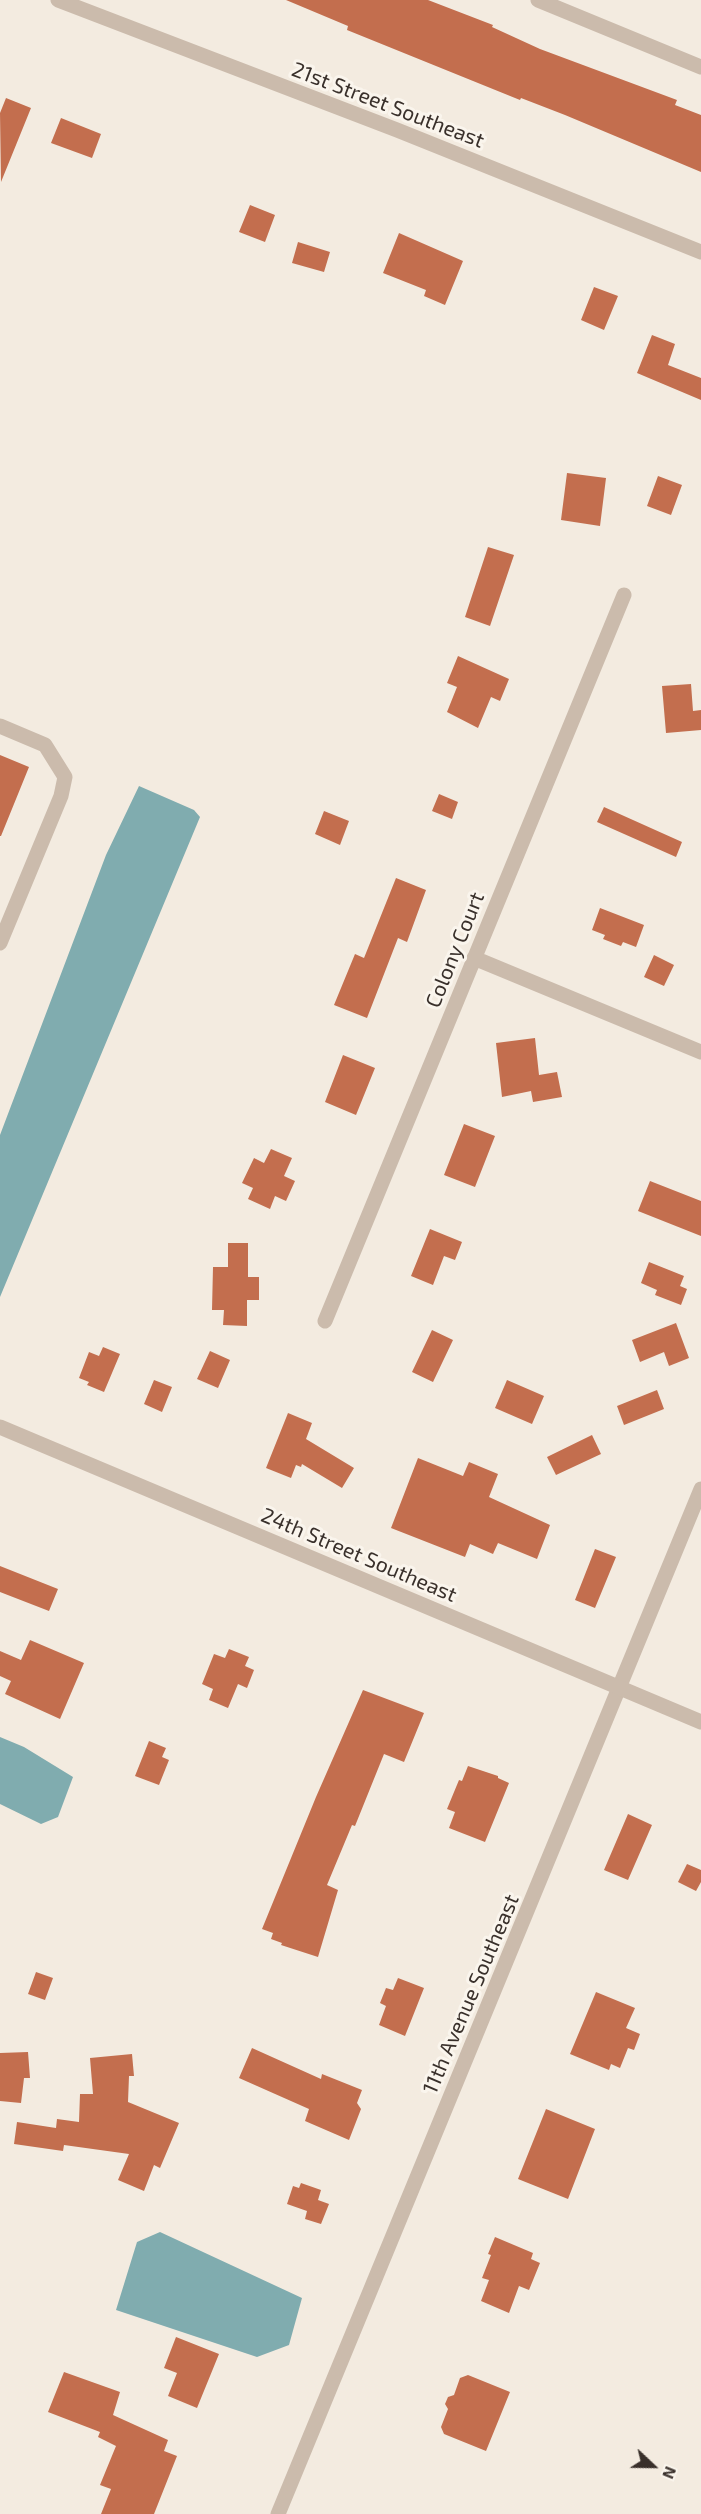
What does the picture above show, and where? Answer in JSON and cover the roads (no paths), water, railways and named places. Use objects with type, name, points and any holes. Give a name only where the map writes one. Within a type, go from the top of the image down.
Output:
[{"type":"street","name":"21st Street Southeast","points":[[58,0],[397,130],[701,252]]},
{"type":"street","points":[[538,0],[701,67]]},
{"type":"street","name":"Colony Court","points":[[325,1321],[624,595]]},
{"type":"street","points":[[0,726],[45,745],[65,777],[61,796],[0,943]]},
{"type":"street","points":[[474,958],[701,1052]]},
{"type":"street","name":"24th Street Southeast","points":[[0,1427],[701,1722]]},
{"type":"street","name":"11th Avenue Southeast","points":[[278,2514],[701,1489]]},
{"type":"water","points":[[139,786],[194,810],[200,817],[0,1297],[0,1135],[106,855]]},
{"type":"water","points":[[0,1737],[24,1747],[73,1777],[58,1817],[41,1824],[0,1804]]},
{"type":"water","points":[[160,2232],[302,2298],[289,2345],[257,2357],[116,2310],[137,2242]]}]
